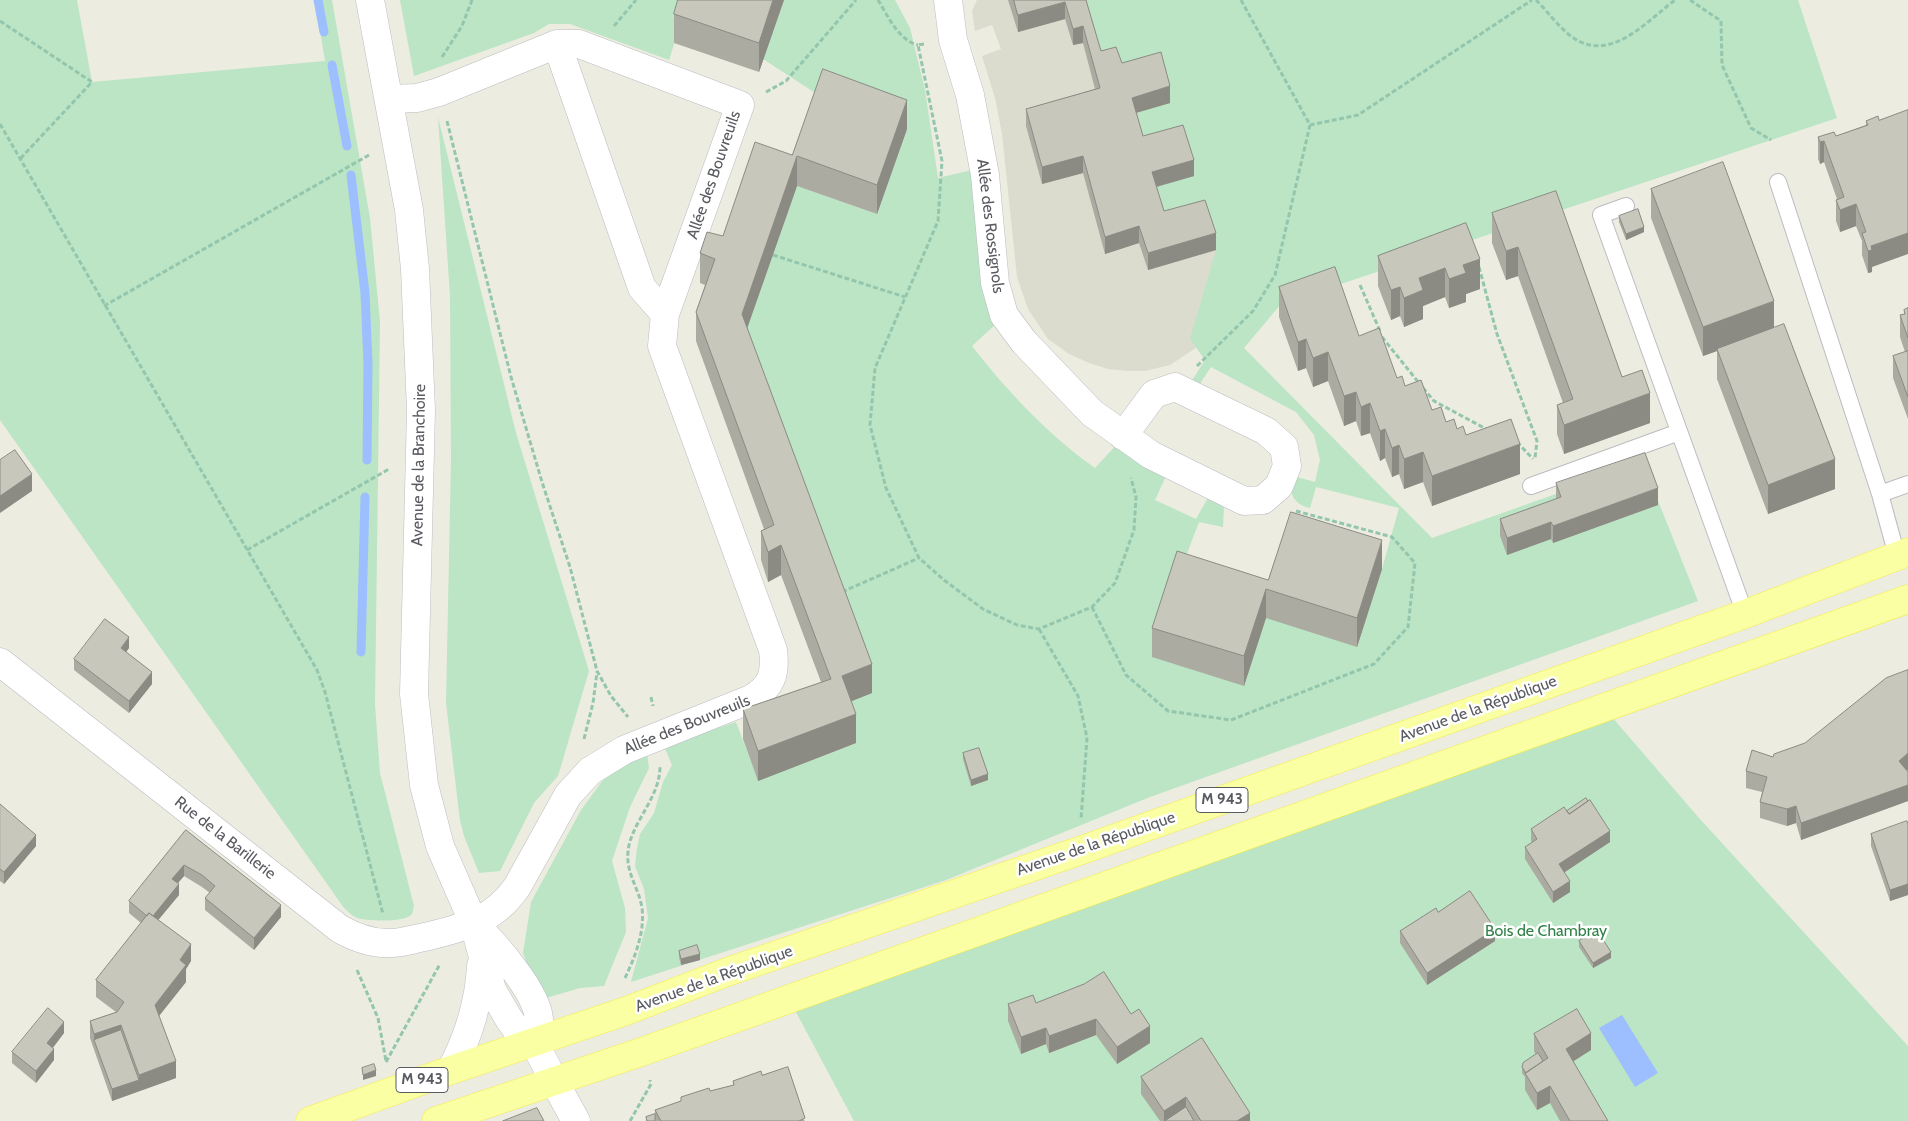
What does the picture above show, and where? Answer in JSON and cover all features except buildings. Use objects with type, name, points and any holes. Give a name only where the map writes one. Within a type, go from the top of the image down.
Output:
[{"type":"main road","name":"Avenue de la République","points":[[310,1121],[451,1070],[626,1011],[727,972],[1079,851],[1745,614],[1903,554]]},
{"type":"main road","name":"M 943","points":[[436,1121],[554,1082],[1908,600]]},
{"type":"street","name":"Avenue de la Branchoire","points":[[370,0],[390,99],[409,210],[415,270],[420,350],[421,420],[414,694],[418,743],[424,785],[438,839],[476,934]]},
{"type":"street","name":"Allée des Rossignols","points":[[948,0],[953,40],[970,95],[985,175],[995,284],[1004,315],[1024,342],[1092,413],[1123,436],[1151,455],[1244,501],[1263,500]]},
{"type":"street","name":"Allée des Bouvreuils","points":[[390,99],[417,98],[439,92],[556,44],[579,44],[740,105],[665,314],[662,346],[770,639],[774,671],[766,689],[751,699],[610,757],[581,779],[568,795],[530,867],[509,899],[492,913],[476,934]]},
{"type":"street","points":[[556,44],[642,288],[665,314]]},
{"type":"street","points":[[1123,436],[1154,394],[1175,387],[1266,431],[1284,447],[1287,466],[1282,479],[1279,486],[1263,500]]},
{"type":"street","name":"Rue de la Barillerie","points":[[0,662],[340,929],[362,940],[391,943],[476,934]]},
{"type":"street","points":[[476,934],[492,990],[501,1007],[516,1029],[534,1042],[576,1121]]},
{"type":"street","points":[[451,1070],[469,1031],[480,989],[481,965],[476,934]]},
{"type":"lane","points":[[1778,182],[1880,494],[1903,554]]},
{"type":"lane","points":[[1626,206],[1602,215],[1745,614]]},
{"type":"lane","points":[[1531,486],[1679,432]]},
{"type":"lane","points":[[1880,494],[1908,484]]},
{"type":"path","points":[[439,63],[462,26],[472,0]]},
{"type":"path","points":[[786,81],[856,0]]},
{"type":"path","points":[[878,0],[901,35],[910,43],[918,45],[953,40]]},
{"type":"path","points":[[1175,387],[1253,312],[1275,275],[1310,125],[1241,0]]},
{"type":"path","points":[[1310,125],[1358,115],[1532,0]]},
{"type":"path","points":[[1536,0],[1574,38],[1596,47],[1620,42],[1675,0]]},
{"type":"path","points":[[1690,0],[1721,21],[1722,65],[1751,128],[1771,140]]},
{"type":"path","points":[[0,21],[92,82],[20,159]]},
{"type":"path","points":[[918,45],[942,161],[938,221],[875,368],[870,425],[886,488],[919,558],[944,580],[983,609],[1017,625],[1039,629],[1092,608],[1115,583],[1134,530],[1136,497],[1125,456],[1123,436]]},
{"type":"path","points":[[439,92],[511,377],[542,482],[570,567],[597,671],[611,696],[653,738]]},
{"type":"path","points":[[0,124],[104,306],[303,643],[325,692],[391,943]]},
{"type":"path","points":[[104,306],[378,150]]},
{"type":"path","points":[[773,255],[905,297]]},
{"type":"path","points":[[1477,259],[1497,334],[1537,441],[1535,461],[1518,443],[1510,440]]},
{"type":"path","points":[[1360,285],[1384,340],[1434,401],[1471,423],[1494,433]]},
{"type":"path","points":[[247,550],[389,469]]},
{"type":"path","points":[[1092,608],[1126,675],[1168,711],[1232,720],[1374,664],[1408,627],[1415,563],[1392,537],[1298,512],[1263,500]]},
{"type":"path","points":[[835,594],[919,558]]},
{"type":"path","points":[[1039,629],[1078,696],[1088,738],[1079,851]]},
{"type":"path","points":[[622,986],[639,943],[642,922],[642,907],[629,871],[628,851],[659,776],[660,758],[653,738],[651,697]]},
{"type":"path","points":[[357,968],[378,1018],[386,1061],[444,957]]},
{"type":"path","points":[[630,1121],[651,1084],[649,1072]]},
{"type":"shaded area","points":[[977,0],[1199,0],[1261,278],[1199,346],[1170,365],[1145,371],[1128,371],[1108,369],[1089,363],[1069,354],[1048,339],[1028,309],[1017,277],[1002,134],[995,98],[982,56],[1001,49],[992,25],[975,31],[972,11]]},
{"type":"green space","points":[[0,0],[77,0],[92,82],[325,61],[315,0],[332,0],[370,218],[380,322],[375,704],[380,773],[414,906],[412,914],[408,917],[394,920],[362,919],[355,917],[344,908],[0,420]]},
{"type":"green space","points":[[400,0],[688,0],[669,60],[570,24],[549,24],[534,33],[414,76]]},
{"type":"green space","points":[[784,0],[895,0],[910,28],[925,90],[938,178],[972,170],[996,324],[972,346],[1000,380],[1044,427],[1095,468],[1118,443],[1166,476],[1155,500],[1196,519],[1209,496],[1224,508],[1223,527],[1199,522],[1177,580],[1243,686],[1266,618],[1382,569],[1399,508],[1316,487],[1310,508],[1299,504],[1292,493],[1293,476],[1315,482],[1320,460],[1314,435],[1296,412],[1211,367],[1199,385],[1191,382],[1205,360],[1190,339],[1216,250],[1164,228],[1143,153],[1101,68],[1081,0],[1798,0],[1837,118],[1281,304],[1244,348],[1432,538],[1643,463],[1698,601],[1150,797],[946,880],[631,982],[648,918],[644,889],[635,866],[637,848],[640,834],[654,813],[663,782],[672,765],[664,746],[736,722],[758,780],[856,743],[742,343],[792,184],[877,214],[823,98],[763,59]]},
{"type":"green space","points":[[438,117],[516,433],[589,671],[558,776],[534,803],[500,871],[479,873],[460,821],[446,703],[451,460],[450,296]]},
{"type":"green space","name":"Bois de Chambray","points":[[1605,709],[1699,818],[1908,1046],[1908,1121],[854,1121],[789,999]]},
{"type":"green space","points":[[647,753],[649,768],[630,807],[612,861],[625,908],[626,932],[604,986],[580,988],[546,998],[536,987],[523,953],[531,902],[581,810],[611,769]]},
{"type":"water","points":[[1622,1015],[1658,1073],[1635,1087],[1599,1028]]},
{"type":"waterway","points":[[318,0],[324,32]]},
{"type":"waterway","points":[[332,65],[347,146]]},
{"type":"waterway","points":[[351,175],[365,293],[368,364],[367,460]]},
{"type":"waterway","points":[[361,652],[365,497]]}]
